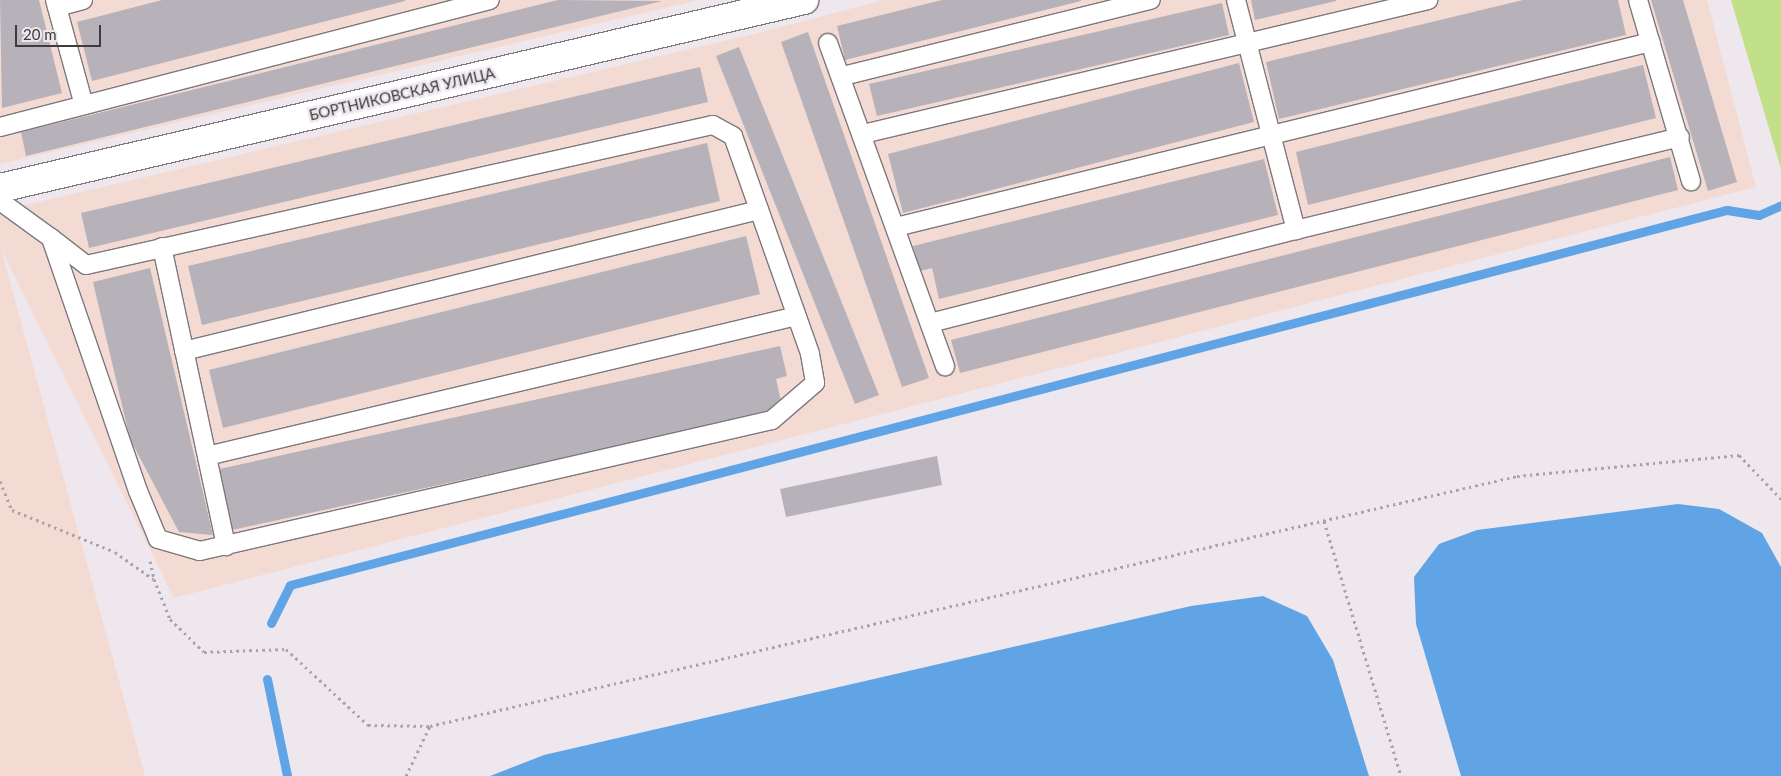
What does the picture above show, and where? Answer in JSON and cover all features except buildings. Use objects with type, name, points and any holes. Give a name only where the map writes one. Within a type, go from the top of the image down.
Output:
[{"type":"street","name":"БОРТНИКОВСКАЯ УЛИЦА","points":[[0,188],[795,1]]},
{"type":"lane","points":[[83,0],[56,3],[84,105]]},
{"type":"lane","points":[[0,127],[490,0]]},
{"type":"lane","points":[[843,76],[1151,0]]},
{"type":"lane","points":[[1236,0],[1296,230]]},
{"type":"lane","points":[[864,134],[1428,0]]},
{"type":"lane","points":[[1638,0],[1680,137],[1691,180]]},
{"type":"lane","points":[[896,227],[1651,42]]},
{"type":"lane","points":[[828,43],[843,76],[945,366]]},
{"type":"lane","points":[[0,201],[51,238],[86,264],[713,125],[733,136],[810,354],[815,384],[772,420],[200,551],[158,539],[138,491],[51,238]]},
{"type":"lane","points":[[930,323],[1296,230],[1680,137]]},
{"type":"lane","points":[[184,352],[759,210]]},
{"type":"lane","points":[[162,248],[226,546]]},
{"type":"lane","points":[[207,456],[797,316]]},
{"type":"path","points":[[148,550],[154,579],[170,619],[204,652],[286,649],[368,725],[430,726],[1518,476],[1739,455],[1781,499]]},
{"type":"path","points":[[0,480],[12,510],[115,552],[154,579]]},
{"type":"path","points":[[1324,521],[1401,776]]},
{"type":"path","points":[[406,776],[430,726]]},
{"type":"shaded area","points":[[0,0],[699,0],[0,164]]},
{"type":"shaded area","points":[[884,0],[1707,0],[1756,187],[174,598],[1,249],[145,776],[0,776],[0,211],[758,33]]},
{"type":"green space","points":[[1731,0],[1781,0],[1781,169]]},
{"type":"water","points":[[1678,504],[1719,509],[1762,533],[1781,567],[1781,776],[1461,776],[1416,624],[1414,577],[1439,544],[1477,530]]},
{"type":"water","points":[[1263,596],[1307,616],[1333,660],[1369,776],[490,776],[544,755],[1191,606]]},
{"type":"waterway","points":[[271,623],[290,585],[1727,210],[1759,215],[1781,205]]},
{"type":"waterway","points":[[267,679],[287,776]]}]
